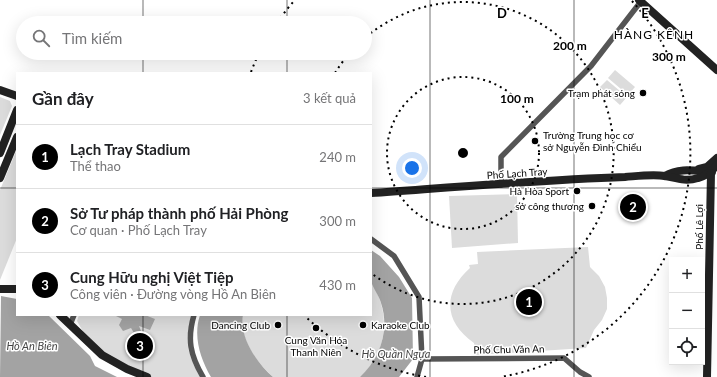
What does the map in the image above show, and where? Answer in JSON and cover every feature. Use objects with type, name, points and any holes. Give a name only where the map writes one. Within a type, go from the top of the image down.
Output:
[{"type":"main road","points":[[641,0],[717,70]]},
{"type":"main road","points":[[0,90],[16,96]]},
{"type":"main road","points":[[0,153],[16,113]]},
{"type":"main road","points":[[0,178],[16,139]]},
{"type":"main road","points":[[698,170],[707,167],[717,158]]},
{"type":"main road","points":[[714,172],[717,165]]},
{"type":"main road","name":"Phố Lạch Tray","points":[[665,176],[674,171],[698,170],[714,172]]},
{"type":"main road","name":"Phố Lạch Tray","points":[[372,192],[563,180],[665,176],[675,180],[695,179],[714,172]]},
{"type":"main road","name":"Phố Lê Lợi","points":[[707,377],[714,172]]},
{"type":"main road","points":[[0,289],[16,289]]},
{"type":"main road","points":[[65,318],[102,355],[127,369],[147,377]]},
{"type":"street","points":[[501,185],[501,156],[591,66],[641,0]]},
{"type":"street","points":[[372,240],[394,256],[419,297],[422,359],[417,377]]},
{"type":"street","points":[[194,316],[189,333],[192,352],[203,377]]},
{"type":"street","name":"Phố Chu Văn An","points":[[422,359],[564,358],[580,372],[589,377]]},
{"type":"shaded area","points":[[615,70],[635,87],[628,95],[608,78]]},
{"type":"shaded area","points":[[607,80],[627,97],[620,105],[600,87]]},
{"type":"shaded area","points":[[0,97],[10,101],[12,106],[0,135]]},
{"type":"shaded area","points":[[16,151],[16,240],[0,280],[0,190]]},
{"type":"shaded area","points":[[517,194],[518,243],[452,248],[449,196]]},
{"type":"shaded area","points":[[588,247],[590,267],[599,276],[605,287],[607,309],[602,320],[594,330],[586,348],[476,355],[474,343],[464,335],[457,326],[452,317],[450,307],[451,297],[455,287],[470,268],[469,265],[478,264],[477,252]]},
{"type":"shaded area","points":[[372,283],[382,306],[384,317],[382,339],[375,359],[360,377],[273,377],[255,357],[250,349],[243,332],[243,316],[372,316]]},
{"type":"shaded area","points":[[79,316],[192,316],[188,332],[188,347],[192,361],[200,377],[150,377],[128,368],[89,342],[77,321]]},
{"type":"water","name":"Hồ Quần Ngựa","points":[[372,251],[380,256],[399,277],[412,298],[413,359],[399,377],[360,377],[373,362],[378,353],[384,334],[384,313],[380,300],[373,286]]},
{"type":"water","name":"Hồ An Biên","points":[[1,296],[16,299],[16,316],[49,316],[90,356],[95,366],[117,377],[0,377]]},
{"type":"water","points":[[116,316],[148,316],[155,319],[150,330],[139,326],[141,331],[134,333],[131,328],[123,331],[119,325],[122,319]]},
{"type":"water","points":[[200,316],[243,316],[242,323],[250,349],[255,357],[273,377],[211,377],[199,347],[197,331]]},
{"type":"place","name":"Trạm phát sóng","points":[[643,93]]},
{"type":"place","name":"Trường Trung học cơ sở Nguyễn Đình Chiểu","points":[[535,141]]},
{"type":"place","name":"Hà Hòa Sport","points":[[577,191]]},
{"type":"place","name":"sở công thương","points":[[592,206]]},
{"type":"place","name":"Sở Tư pháp thành phố Hải Phòng","points":[[633,207]]},
{"type":"place","name":"Lạch Tray Stadium","points":[[529,302]]},
{"type":"place","name":"Dancing Club","points":[[278,325]]},
{"type":"place","name":"Karaoke Club","points":[[363,325]]},
{"type":"place","name":"Cung Văn Hóa Thanh Niên","points":[[316,328]]},
{"type":"place","name":"Cung Hữu nghị Việt Tiệp","points":[[140,346]]},
{"type":"district","name":"HÀNG KÊNH","points":[[654,35]]}]
